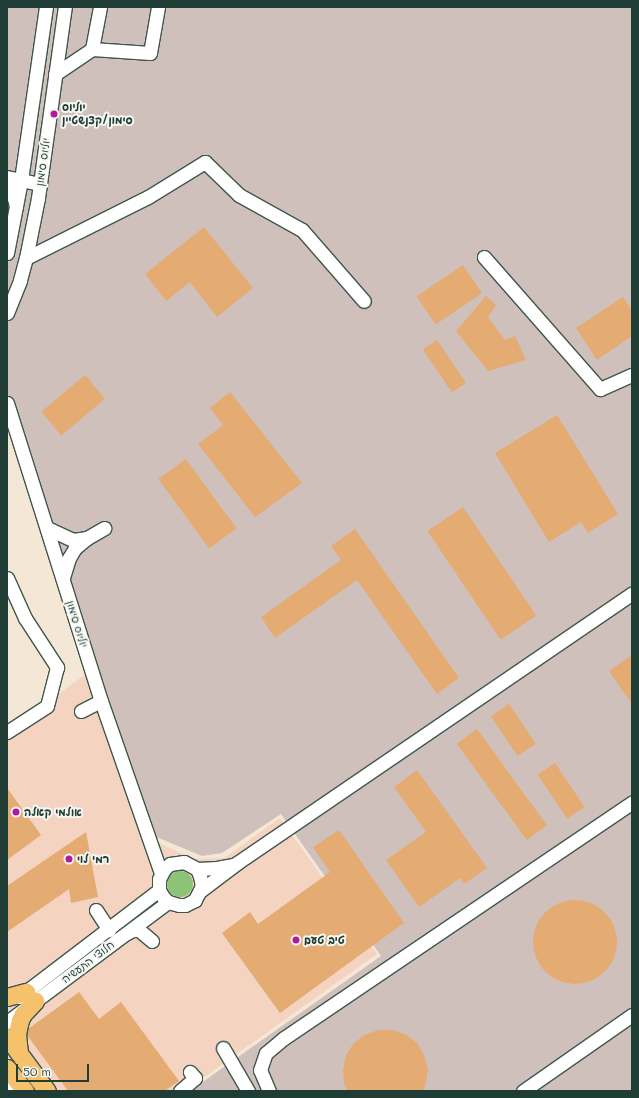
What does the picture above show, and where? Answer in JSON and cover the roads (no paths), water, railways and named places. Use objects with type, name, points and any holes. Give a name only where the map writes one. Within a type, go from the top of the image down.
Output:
[{"type":"main road","points":[[7,997],[30,996],[20,1020],[17,1042],[20,1055]]},
{"type":"main road","points":[[7,1036],[47,1091]]},
{"type":"main road","points":[[11,1079],[25,1091]]},
{"type":"street","name":"יוליוס סימון","points":[[7,253],[21,180],[46,7]]},
{"type":"street","name":"יוליוס סימון","points":[[7,313],[20,280],[26,258],[40,184],[65,7]]},
{"type":"street","points":[[62,26],[71,7]]},
{"type":"street","points":[[92,49],[100,7]]},
{"type":"street","points":[[55,74],[92,49],[150,53],[158,7]]},
{"type":"street","points":[[26,258],[148,197],[205,162],[239,195],[302,230],[364,301]]},
{"type":"street","points":[[7,177],[40,184]]},
{"type":"street","points":[[7,188],[14,198],[16,207]]},
{"type":"street","points":[[484,257],[600,389],[632,375]]},
{"type":"street","name":"יוליוס סימון","points":[[8,403],[101,701],[149,846],[160,874]]},
{"type":"street","points":[[47,528],[73,540],[87,538]]},
{"type":"street","points":[[63,580],[69,558],[75,548],[87,538],[104,528]]},
{"type":"street","points":[[7,579],[26,618],[57,667],[47,706],[7,732]]},
{"type":"street","points":[[200,891],[237,863],[632,594]]},
{"type":"street","points":[[81,711],[101,701]]},
{"type":"street","points":[[268,1091],[260,1070],[266,1054],[284,1038],[632,802]]},
{"type":"street","points":[[149,846],[160,855],[177,862],[191,864],[197,869],[202,881],[200,891],[192,906],[168,902],[159,890],[160,874],[170,864],[177,862]]},
{"type":"street","points":[[197,869],[217,868],[237,863]]},
{"type":"street","name":"חלוצי התעשיה","points":[[7,1022],[30,996],[159,890]]},
{"type":"street","name":"חלוצי התעשיה","points":[[7,1005],[30,996],[127,932],[168,902]]},
{"type":"street","points":[[96,910],[109,930]]},
{"type":"street","points":[[127,932],[140,930],[152,941]]},
{"type":"street","points":[[523,1091],[632,1015]]},
{"type":"street","points":[[222,1048],[248,1091]]},
{"type":"street","points":[[180,1091],[195,1078],[190,1072]]},
{"type":"place","name":"יוליוס סימון/קצנשטיין","points":[[54,114]]},
{"type":"place","name":"אולמי קאלה","points":[[16,812]]},
{"type":"place","name":"רמי לוי","points":[[69,859]]},
{"type":"place","name":"טיב טעם","points":[[296,940]]}]
